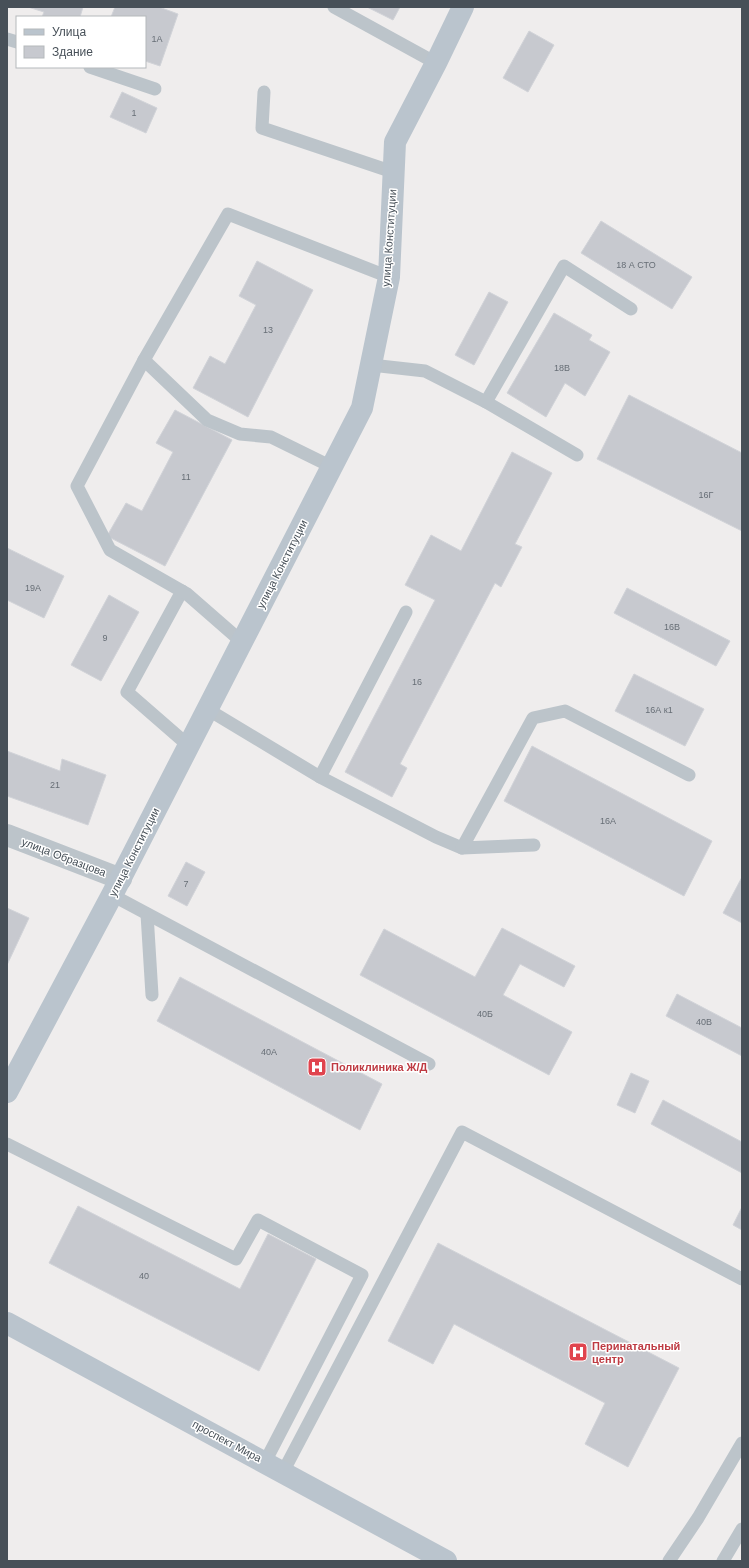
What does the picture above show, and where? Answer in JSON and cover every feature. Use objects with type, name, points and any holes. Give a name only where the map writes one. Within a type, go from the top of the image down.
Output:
[{"type":"main road","name":"улица Конституции","points":[[7,1092],[117,887],[362,408],[389,276],[395,142],[463,7]]},
{"type":"main road","name":"проспект Мира","points":[[7,1323],[446,1561]]},
{"type":"street","name":"улица Образцова","points":[[7,835],[117,887]]},
{"type":"lane","points":[[334,7],[436,63]]},
{"type":"lane","points":[[93,68],[155,90]]},
{"type":"lane","points":[[264,92],[262,128],[393,172]]},
{"type":"lane","points":[[242,642],[187,594],[110,550],[77,486],[144,360],[228,214],[389,276]]},
{"type":"lane","points":[[486,402],[564,266],[631,309]]},
{"type":"lane","points":[[144,360],[207,420],[240,434],[271,437],[332,467]]},
{"type":"lane","points":[[371,365],[425,371],[486,402],[577,455]]},
{"type":"lane","points":[[182,591],[127,692],[189,746]]},
{"type":"lane","points":[[320,777],[406,612]]},
{"type":"lane","points":[[207,709],[320,777],[436,837],[462,848],[534,845]]},
{"type":"lane","points":[[462,848],[533,718],[565,711],[689,775]]},
{"type":"lane","points":[[117,887],[148,914],[429,1064]]},
{"type":"lane","points":[[148,914],[152,995]]},
{"type":"lane","points":[[274,1467],[462,1132],[742,1279]]},
{"type":"lane","points":[[7,1144],[236,1259],[258,1220],[362,1275],[274,1467]]},
{"type":"lane","points":[[669,1561],[698,1518],[742,1443]]},
{"type":"lane","points":[[723,1561],[742,1529]]},
{"type":"building","points":[[28,7],[83,7],[80,16],[42,16],[44,12]]},
{"type":"building","points":[[115,7],[159,7],[178,14],[160,66],[146,61],[146,16],[111,16]]},
{"type":"building","points":[[367,7],[400,7],[393,20]]},
{"type":"building","points":[[529,31],[554,45],[528,92],[503,78]]},
{"type":"building","points":[[122,92],[157,108],[146,133],[110,117]]},
{"type":"building","points":[[601,221],[692,277],[672,309],[581,253]]},
{"type":"building","points":[[257,261],[313,290],[248,417],[193,388],[210,356],[225,364],[256,305],[239,296]]},
{"type":"building","points":[[489,292],[508,302],[474,365],[455,355]]},
{"type":"building","points":[[554,313],[592,335],[589,340],[610,352],[585,396],[565,383],[546,417],[507,393]]},
{"type":"building","points":[[629,395],[742,453],[742,531],[597,459]]},
{"type":"building","points":[[175,410],[232,440],[165,566],[107,536],[126,503],[142,511],[173,452],[156,443]]},
{"type":"building","points":[[512,452],[552,473],[515,544],[522,547],[501,587],[495,583],[400,764],[407,768],[392,797],[345,772],[435,600],[405,585],[431,535],[461,551]]},
{"type":"building","points":[[7,548],[64,576],[44,618],[7,600]]},
{"type":"building","points":[[627,588],[730,641],[716,666],[614,613]]},
{"type":"building","points":[[109,595],[139,612],[101,681],[71,665]]},
{"type":"building","points":[[634,674],[704,709],[685,746],[615,711]]},
{"type":"building","points":[[532,746],[712,841],[684,896],[504,801]]},
{"type":"building","points":[[7,751],[60,771],[62,759],[106,775],[88,825],[7,796]]},
{"type":"building","points":[[186,862],[205,872],[187,906],[168,896]]},
{"type":"building","points":[[742,877],[742,923],[723,913]]},
{"type":"building","points":[[7,908],[29,918],[7,965]]},
{"type":"building","points":[[502,928],[575,966],[564,987],[520,964],[503,995],[572,1032],[549,1075],[360,975],[384,929],[475,977]]},
{"type":"building","points":[[180,977],[382,1084],[360,1130],[157,1021]]},
{"type":"building","points":[[677,994],[742,1028],[742,1056],[666,1016]]},
{"type":"building","points":[[631,1073],[649,1081],[635,1113],[617,1105]]},
{"type":"building","points":[[663,1100],[742,1142],[742,1173],[651,1124]]},
{"type":"building","points":[[78,1206],[240,1289],[268,1234],[316,1259],[259,1371],[49,1263]]},
{"type":"building","points":[[742,1207],[742,1230],[733,1225]]},
{"type":"building","name":"Перинатальный центр","points":[[438,1243],[679,1368],[628,1467],[585,1444],[605,1403],[454,1324],[433,1364],[388,1341]]},
{"type":"place","name":"Поликлиника Ж/Д","points":[[317,1067]]},
{"type":"place","name":"Перинатальный центр","points":[[578,1352]]}]
